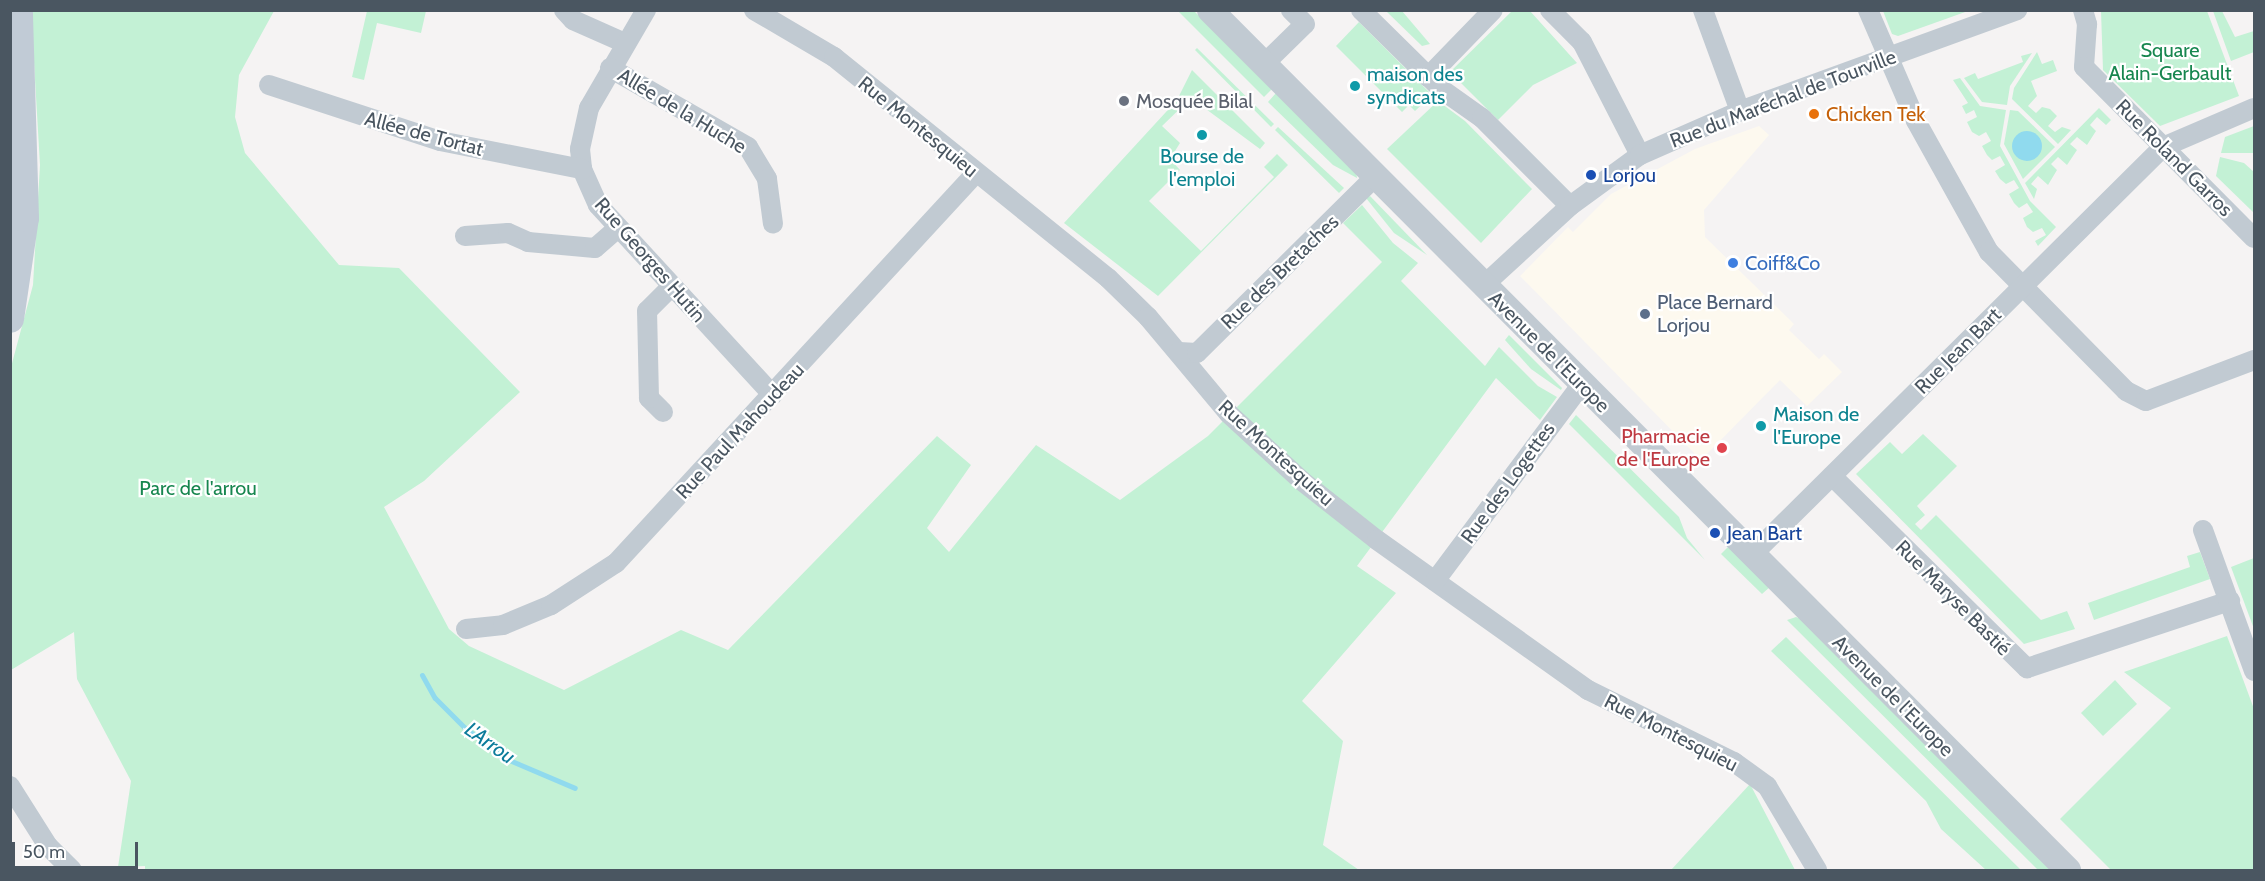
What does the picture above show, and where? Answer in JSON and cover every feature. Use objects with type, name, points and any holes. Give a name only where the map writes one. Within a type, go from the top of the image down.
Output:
[{"type":"main road","points":[[10,319],[25,218],[19,10]]},
{"type":"street","points":[[564,10],[573,20],[626,43]]},
{"type":"street","name":"Rue Georges Hutin","points":[[646,10],[610,68],[583,129],[582,169],[598,205],[671,287],[773,395]]},
{"type":"street","name":"Rue Montesquieu","points":[[754,10],[834,57],[975,174],[1114,283],[1179,352],[1228,414],[1302,482],[1435,581],[1588,690],[1755,776],[1783,807],[1817,870]]},
{"type":"street","name":"Avenue de l'Europe","points":[[1210,10],[1581,385],[2068,870]]},
{"type":"street","points":[[1264,64],[1305,24],[1291,10]]},
{"type":"street","points":[[1361,10],[1428,77],[1482,118],[1570,206]]},
{"type":"street","points":[[1428,77],[1492,10]]},
{"type":"street","points":[[1550,10],[1582,42],[1640,155]]},
{"type":"street","points":[[1703,10],[1740,111]]},
{"type":"street","points":[[1868,10],[1916,121],[1989,252],[2136,399],[2146,401],[2254,360]]},
{"type":"street","name":"Rue du Maréchal de Tourville","points":[[1484,285],[1570,206],[1640,155],[1740,111],[1888,59],[2017,10]]},
{"type":"street","name":"Rue Roland Garros","points":[[2083,10],[2087,24],[2084,67],[2254,238]]},
{"type":"street","name":"Allée de la Huche","points":[[610,68],[748,147],[767,179],[773,224]]},
{"type":"street","name":"Allée de Tortat","points":[[269,84],[441,141],[582,169]]},
{"type":"street","points":[[2163,147],[2254,108]]},
{"type":"street","name":"Rue Jean Bart","points":[[1752,555],[2163,147]]},
{"type":"street","name":"Rue Paul Mahoudeau","points":[[466,629],[503,625],[551,605],[616,563],[975,174]]},
{"type":"street","name":"Rue des Bretaches","points":[[1179,352],[1197,353],[1375,177]]},
{"type":"street","points":[[465,236],[508,233],[528,242],[595,248],[618,228]]},
{"type":"street","points":[[663,411],[649,398],[647,311],[671,287]]},
{"type":"street","name":"Rue des Logettes","points":[[1435,581],[1581,385]]},
{"type":"street","name":"Rue Maryse Bastié","points":[[1832,476],[2027,668],[2230,600]]},
{"type":"street","points":[[2203,530],[2254,671]]},
{"type":"street","points":[[10,786],[48,846],[72,870]]},
{"type":"shaded area","name":"Place Bernard Lorjou","points":[[1759,126],[1769,135],[1704,210],[1705,237],[1794,324],[1789,330],[1819,359],[1824,354],[1842,372],[1807,406],[1780,380],[1701,460],[1520,276],[1568,227],[1573,232],[1611,194],[1695,149]]},
{"type":"green space","points":[[1883,10],[1968,11],[1898,36],[1892,34]]},
{"type":"green space","name":"Parc de l'arrou","points":[[31,11],[274,11],[239,75],[235,117],[245,153],[339,265],[399,268],[520,392],[424,481],[384,507],[449,629],[469,646],[564,690],[681,630],[728,650],[937,436],[971,465],[927,528],[949,552],[1036,445],[1120,500],[1208,436],[1382,262],[1343,223],[1362,205],[1393,243],[1418,263],[1401,281],[1485,366],[1499,347],[1538,386],[1557,397],[1540,420],[1496,378],[1357,566],[1396,593],[1302,701],[1343,741],[1323,845],[1359,870],[145,870],[145,866],[118,867],[131,781],[77,679],[74,632],[11,670],[11,367],[33,285],[40,165]]},
{"type":"green space","points":[[367,11],[426,11],[421,33],[377,23],[364,80],[352,77]]},
{"type":"green space","points":[[1178,11],[1194,11],[1272,89],[1264,97]]},
{"type":"green space","points":[[1386,11],[1402,11],[1430,44],[1422,46]]},
{"type":"green space","points":[[1512,11],[1530,11],[1577,63],[1533,85],[1498,120],[1450,72]]},
{"type":"green space","name":"Square Alain-Gerbault","points":[[2101,11],[2207,11],[2239,96],[2160,126],[2103,70]]},
{"type":"green space","points":[[2213,11],[2222,11],[2235,37],[2254,31],[2254,52],[2231,61]]},
{"type":"green space","points":[[1359,22],[1432,95],[1415,111],[1409,105],[1402,112],[1336,46]]},
{"type":"green space","points":[[1197,48],[1274,124],[1271,127],[1195,50]]},
{"type":"green space","points":[[2037,52],[2042,64],[2053,60],[2057,71],[2031,81],[2037,96],[2028,106],[2036,113],[2042,107],[2050,109],[2057,116],[2048,126],[2055,132],[2062,127],[2071,130],[2058,144],[2012,99],[2014,88]]},
{"type":"green space","points":[[2032,53],[2010,86],[2007,105],[1982,102],[1964,78],[1975,73],[1978,79],[2023,62],[2021,56]]},
{"type":"green space","points":[[1192,70],[1265,143],[1260,149],[1191,98],[1162,126],[1180,143],[1170,159],[1180,170],[1149,201],[1201,251],[1274,177],[1264,167],[1277,154],[1288,165],[1158,296],[1064,223],[1177,100]]},
{"type":"green space","points":[[1960,78],[1980,106],[2006,110],[2000,146],[2030,201],[2056,227],[2038,246],[2035,241],[2046,235],[2042,228],[2033,232],[2027,227],[2023,218],[2033,212],[2027,203],[2019,208],[2014,203],[2009,194],[2019,188],[2014,180],[2006,184],[2000,179],[1995,171],[2005,165],[2000,156],[1992,160],[1987,155],[1982,146],[1991,141],[1986,132],[1979,136],[1972,132],[1967,122],[1977,117],[1974,110],[1966,114],[1962,106],[1968,103],[1953,80]]},
{"type":"green space","points":[[1276,93],[1356,171],[1357,178],[1333,165],[1268,102]]},
{"type":"green space","points":[[1438,101],[1465,121],[1532,189],[1481,243],[1387,149]]},
{"type":"green space","points":[[2099,108],[2111,120],[2106,125],[2097,117],[2090,125],[2096,131],[2087,145],[2077,137],[2070,144],[2077,150],[2067,165],[2058,157],[2051,164],[2057,170],[2048,185],[2038,176],[2031,184],[2037,189],[2034,199],[2025,183]]},
{"type":"green space","points":[[2010,110],[2018,111],[2055,147],[2023,179],[2004,144]]},
{"type":"green space","points":[[2254,126],[2254,153],[2221,153],[2225,137]]},
{"type":"green space","points":[[1278,127],[1344,188],[1339,193],[1275,130]]},
{"type":"green space","points":[[2220,157],[2244,163],[2254,172],[2254,213],[2216,176]]},
{"type":"green space","points":[[1370,196],[1427,255],[1394,233],[1366,198]]},
{"type":"green space","points":[[1509,335],[1562,388],[1561,390],[1531,369],[1505,340]]},
{"type":"green space","points":[[1576,415],[1679,517],[1687,538],[1705,560],[1569,424]]},
{"type":"green space","points":[[1923,434],[1957,466],[1917,506],[1925,515],[1915,524],[1921,530],[1936,515],[2041,620],[2067,611],[2075,629],[2024,644],[1856,474],[1890,442],[1902,454]]},
{"type":"green space","points":[[1730,545],[1771,586],[1762,594],[1721,554]]},
{"type":"green space","points":[[2200,552],[2210,579],[2094,620],[2088,603],[2190,567],[2187,556]]},
{"type":"green space","points":[[2254,558],[2254,629],[2231,567]]},
{"type":"green space","points":[[1796,617],[1801,619],[2055,870],[2038,870],[1787,620]]},
{"type":"green space","points":[[2227,636],[2254,709],[2254,870],[2111,870],[2060,819],[2171,708],[2124,672]]},
{"type":"green space","points":[[1786,637],[2021,870],[1986,870],[1941,829],[1926,801],[1771,651]]},
{"type":"green space","points":[[2115,680],[2137,704],[2103,736],[2081,713]]},
{"type":"green space","points":[[1750,784],[1795,870],[1671,870]]},
{"type":"water","points":[[2027,131],[2038,135],[2042,146],[2038,157],[2027,161],[2016,157],[2012,146],[2016,135]]},
{"type":"waterway","name":"L'Arrou","points":[[422,675],[435,698],[464,727],[502,757],[575,788]]},
{"type":"place","name":"maison des syndicats","points":[[1355,86]]},
{"type":"place","name":"Mosquée Bilal","points":[[1124,101]]},
{"type":"place","name":"Chicken Tek","points":[[1814,114]]},
{"type":"place","name":"Bourse de l'emploi","points":[[1202,135]]},
{"type":"place","name":"Lorjou","points":[[1591,175]]},
{"type":"place","name":"Coiff&Co","points":[[1733,263]]},
{"type":"place","name":"Place Bernard Lorjou","points":[[1645,314]]},
{"type":"place","name":"Maison de l'Europe","points":[[1761,426]]},
{"type":"place","name":"Pharmacie de l'Europe","points":[[1722,448]]},
{"type":"place","name":"Jean Bart","points":[[1715,533]]}]
